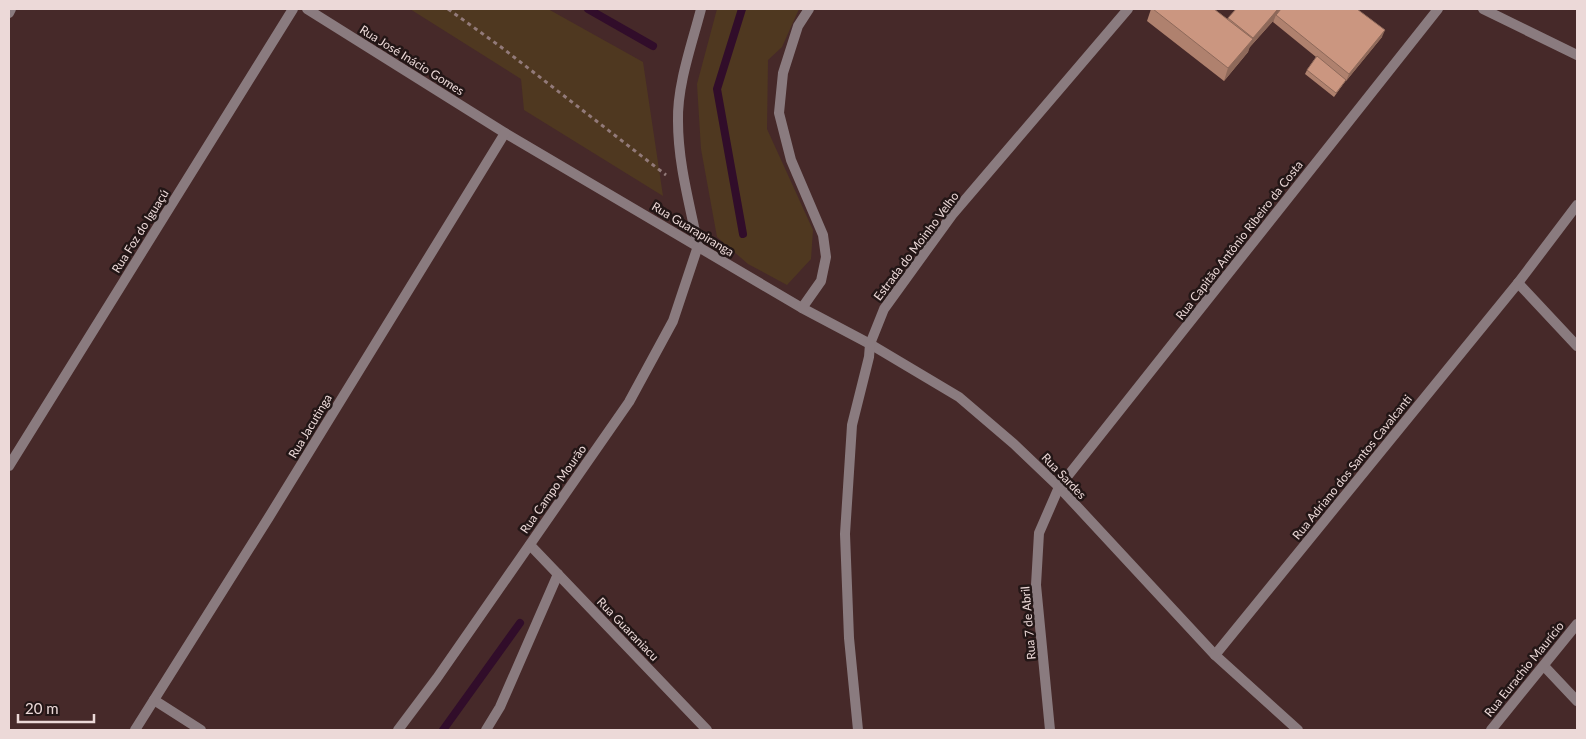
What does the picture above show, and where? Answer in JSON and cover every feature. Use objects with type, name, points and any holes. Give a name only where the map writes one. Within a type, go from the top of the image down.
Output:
[{"type":"street","points":[[9,13],[11,9]]},
{"type":"street","name":"Rua Foz do Iguaçú","points":[[9,466],[293,9]]},
{"type":"street","name":"Rua José Inácio Gomes","points":[[307,9],[505,133]]},
{"type":"street","points":[[698,246],[680,160],[677,120],[682,86],[701,9]]},
{"type":"street","points":[[802,308],[821,281],[826,257],[823,235],[790,160],[779,114],[783,74],[798,26],[809,9]]},
{"type":"street","name":"Estrada do Moinho Velho","points":[[858,730],[849,638],[845,534],[852,425],[869,357],[870,344],[884,308],[952,215],[1128,9]]},
{"type":"street","name":"Rua Capitão Antônio Ribeiro da Costa","points":[[1059,487],[1438,9]]},
{"type":"street","points":[[1483,9],[1577,55]]},
{"type":"street","name":"Rua Guarapiranga","points":[[505,133],[802,308],[870,344]]},
{"type":"street","name":"Rua Jacutinga","points":[[135,730],[269,517],[505,133]]},
{"type":"street","name":"Rua Adriano dos Santos Cavalcanti","points":[[1215,655],[1518,283],[1577,206]]},
{"type":"street","name":"Rua Campo Mourão","points":[[398,730],[437,678],[629,402],[673,321],[698,246]]},
{"type":"street","points":[[1518,283],[1577,346]]},
{"type":"street","name":"Rua Sardes","points":[[870,344],[959,396],[1014,444],[1059,487],[1215,655]]},
{"type":"street","name":"Rua 7 de Abril","points":[[1050,730],[1036,585],[1039,533],[1059,487]]},
{"type":"street","name":"Rua Guaraniacu","points":[[530,545],[707,730]]},
{"type":"street","points":[[486,730],[500,707],[558,574]]},
{"type":"street","name":"Rua Eurachio Maurício","points":[[1491,730],[1577,624]]},
{"type":"street","points":[[1215,655],[1298,730]]},
{"type":"street","points":[[1544,666],[1577,700]]},
{"type":"street","points":[[154,700],[201,730]]},
{"type":"path","points":[[448,9],[501,47],[653,167],[686,190]]},
{"type":"shaded area","points":[[410,9],[548,9],[643,62],[663,196],[524,110],[521,79]]},
{"type":"shaded area","points":[[717,9],[799,9],[782,47],[768,60],[767,129],[813,230],[811,259],[787,285],[748,264],[717,237],[701,149],[697,84]]},
{"type":"building","points":[[1153,9],[1214,9],[1253,39],[1228,68]]},
{"type":"building","points":[[1236,9],[1278,9],[1253,38],[1228,18]]},
{"type":"building","points":[[1281,9],[1357,9],[1385,30],[1349,74],[1276,15]]},
{"type":"building","points":[[1317,56],[1346,80],[1336,93],[1307,70]]},
{"type":"waterway","points":[[588,9],[653,46]]},
{"type":"waterway","points":[[742,9],[717,89],[743,234]]},
{"type":"waterway","points":[[443,730],[520,623]]}]
